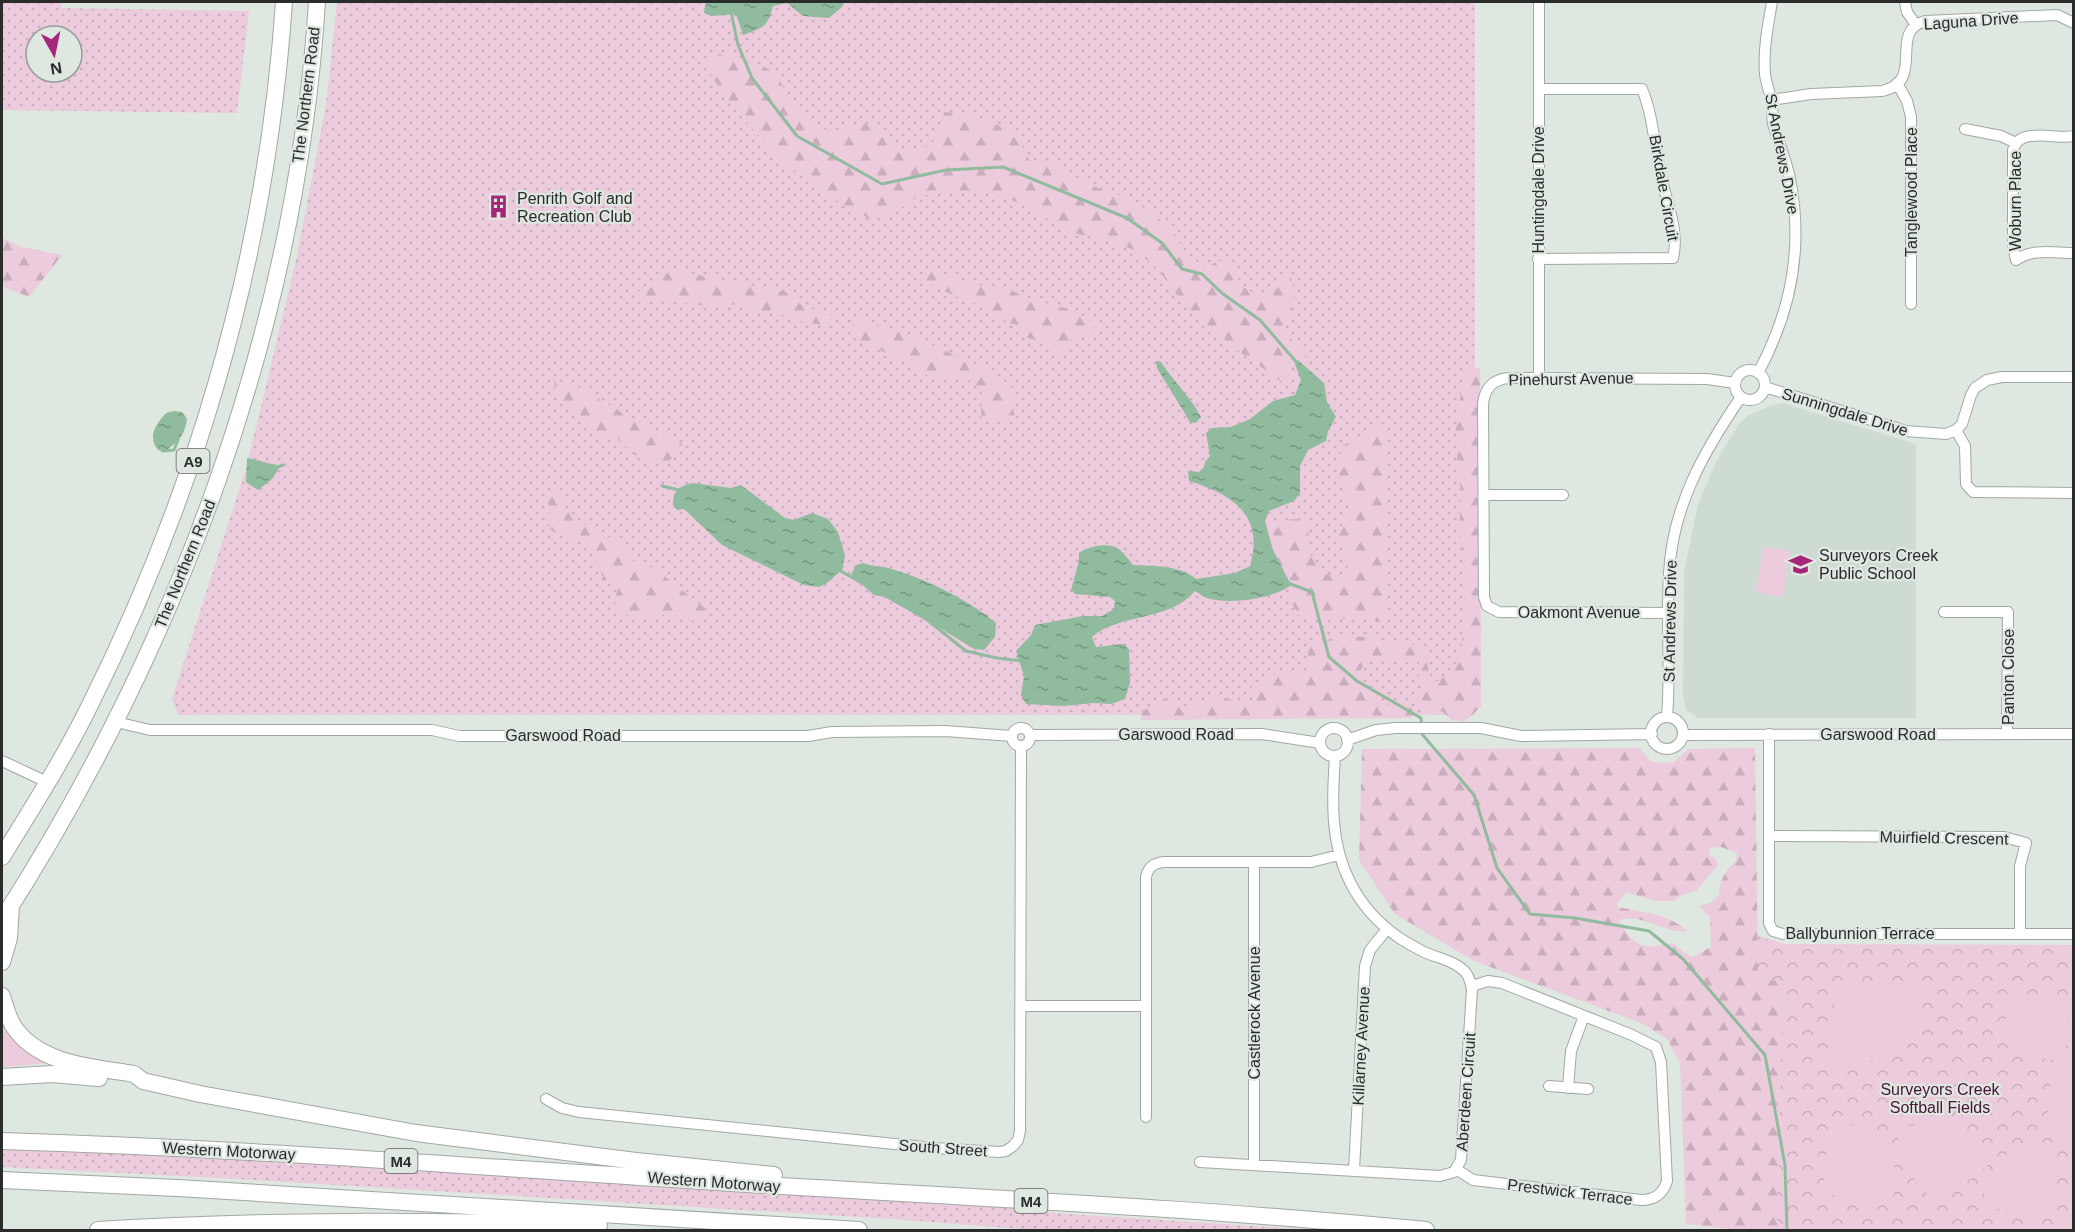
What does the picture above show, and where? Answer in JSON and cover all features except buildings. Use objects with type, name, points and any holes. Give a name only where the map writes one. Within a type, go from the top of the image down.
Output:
[{"type":"highway","name":"The Northern Road","points":[[2,857],[88,709],[124,636],[175,513],[202,437],[249,261],[273,118],[284,2]]},
{"type":"highway","name":"The Northern Road","points":[[6,912],[55,832],[116,722],[187,564],[214,489],[244,397],[277,271],[306,112],[317,2]]},
{"type":"highway","points":[[2,962],[9,938],[6,912]]},
{"type":"highway","name":"M4","points":[[2,996],[14,1027],[43,1053],[61,1060],[134,1074],[143,1081],[200,1094],[416,1132],[626,1160],[775,1175],[801,1187]]},
{"type":"highway","name":"M4","points":[[2,1077],[52,1074],[93,1077],[132,1084],[143,1081]]},
{"type":"highway","name":"Western Motorway","points":[[2,1141],[246,1152],[1107,1206],[1426,1230]]},
{"type":"highway","points":[[2,1180],[178,1188],[859,1230]]},
{"type":"highway","points":[[98,1230],[234,1223],[337,1221],[628,1226],[653,1218]]},
{"type":"street","name":"Huntingdale Drive","points":[[1539,2],[1539,378]]},
{"type":"street","name":"St Andrews Drive","points":[[1758,373],[1776,336],[1784,313],[1792,282],[1795,249],[1795,213],[1791,183],[1785,156],[1773,126],[1771,100],[1765,77],[1765,58],[1773,2]]},
{"type":"street","points":[[1905,2],[1907,12],[1916,25]]},
{"type":"street","name":"Laguna Drive","points":[[1897,84],[1904,76],[1906,68],[1906,40],[1916,25],[1930,20],[2050,15],[2073,21]]},
{"type":"street","points":[[1771,100],[1811,94],[1882,91],[1897,84]]},
{"type":"street","name":"Tanglewood Place","points":[[1897,84],[1907,101],[1910,112],[1911,304]]},
{"type":"street","name":"Birkdale Circuit","points":[[1538,259],[1673,258],[1676,246],[1653,127],[1642,89],[1539,89]]},
{"type":"street","name":"Woburn Place","points":[[1965,129],[2001,136],[2016,142]]},
{"type":"street","name":"Woburn Place","points":[[2073,136],[2025,137],[2016,142],[2013,150],[2013,245],[2016,260],[2035,252],[2073,253]]},
{"type":"street","points":[[1746,371],[1758,373],[1764,379],[1765,387],[1758,398],[1749,400],[1741,397],[1735,388],[1735,383],[1738,375],[1746,371]]},
{"type":"street","points":[[2073,377],[2002,377],[1987,380],[1979,384],[1971,394],[1965,420],[1956,430],[1965,449],[1966,484],[1972,494],[2073,493]]},
{"type":"street","name":"Pinehurst Avenue","points":[[1490,609],[1484,597],[1483,404],[1485,392],[1492,384],[1504,379],[1539,378],[1707,379],[1735,383]]},
{"type":"street","name":"Sunningdale Drive","points":[[1765,387],[1911,432],[1946,434],[1956,430]]},
{"type":"street","name":"St Andrews Drive","points":[[1667,717],[1671,548],[1683,501],[1706,450],[1741,397]]},
{"type":"street","points":[[1484,495],[1563,495]]},
{"type":"street","name":"Oakmont Avenue","points":[[1490,609],[1499,612],[1668,613]]},
{"type":"street","name":"Panton Close","points":[[1944,612],[2008,612],[2007,734]]},
{"type":"street","points":[[1667,717],[1681,724],[1683,735],[1678,745],[1668,749],[1658,746],[1652,734],[1653,725],[1667,717]]},
{"type":"street","name":"Garswood Road","points":[[116,722],[150,730],[432,730],[459,736],[808,736],[832,732],[945,731],[1012,736]]},
{"type":"street","points":[[1022,728],[1028,730],[1031,735],[1028,743],[1021,746],[1015,744],[1012,736],[1015,730],[1022,728]]},
{"type":"street","points":[[1336,728],[1344,732],[1347,740],[1344,751],[1335,757],[1325,752],[1320,743],[1325,731],[1336,728]]},
{"type":"street","points":[[1347,740],[1376,730],[1395,728],[1481,728],[1521,736],[1652,734]]},
{"type":"street","name":"Garswood Road","points":[[1031,735],[1262,734],[1320,743]]},
{"type":"street","name":"Ballybunnion Terrace","points":[[1769,734],[1769,923],[1776,933],[2073,934]]},
{"type":"street","name":"Garswood Road","points":[[1683,735],[2073,734]]},
{"type":"street","name":"South Street","points":[[546,1099],[562,1108],[579,1112],[934,1148],[1002,1151],[1010,1149],[1016,1143],[1020,1131],[1021,746]]},
{"type":"street","points":[[1335,757],[1334,824],[1339,855],[1358,895],[1387,929],[1414,947],[1459,967],[1469,977],[1472,986]]},
{"type":"street","points":[[2,761],[47,782]]},
{"type":"street","name":"Muirfield Crescent","points":[[1770,836],[2004,837],[2026,843],[2020,866],[2020,934]]},
{"type":"street","points":[[1146,1118],[1146,877],[1150,863],[1315,862],[1339,855]]},
{"type":"street","name":"Castlerock Avenue","points":[[1254,862],[1254,1164]]},
{"type":"street","name":"Killarney Avenue","points":[[1354,1170],[1365,966],[1370,950],[1387,929]]},
{"type":"street","name":"Prestwick Terrace","points":[[1456,1169],[1473,1180],[1650,1200],[1661,1193],[1667,1184],[1668,1177],[1660,1053],[1653,1045],[1498,981],[1488,981],[1472,986]]},
{"type":"street","name":"Aberdeen Circuit","points":[[1200,1162],[1449,1175],[1456,1169],[1463,1152],[1472,986]]},
{"type":"street","points":[[1021,1006],[1146,1006]]},
{"type":"street","points":[[1568,1088],[1571,1051],[1584,1016]]},
{"type":"street","points":[[1549,1086],[1588,1089]]},
{"type":"shaded area","name":"Surveyors Creek Public School","points":[[1782,403],[1916,444],[1916,718],[1699,718],[1686,710],[1683,695],[1684,572],[1698,504],[1719,456],[1739,424],[1747,416]]},
{"type":"green space","points":[[2,2],[62,2],[62,8],[249,11],[237,113],[2,110]]},
{"type":"green space","points":[[337,2],[1475,2],[1475,715],[178,715],[172,699],[247,465],[296,261],[326,105]]},
{"type":"green space","points":[[719,54],[733,57],[758,69],[759,64],[775,73],[794,105],[813,126],[836,132],[868,123],[882,129],[895,152],[915,151],[932,143],[940,129],[940,111],[978,117],[1016,133],[1029,160],[1055,163],[1061,171],[1102,190],[1130,198],[1173,229],[1182,249],[1213,272],[1212,264],[1224,260],[1233,263],[1241,284],[1250,291],[1272,292],[1277,278],[1290,274],[1294,295],[1289,314],[1282,327],[1307,359],[1297,356],[1288,357],[1288,386],[1233,347],[1184,305],[1158,269],[1134,250],[1109,240],[1063,231],[1037,211],[1005,197],[973,190],[926,195],[917,197],[888,217],[870,219],[830,197],[787,165],[744,120],[711,76],[709,62]]},
{"type":"green space","points":[[2,238],[22,247],[62,255],[29,297],[2,286]]},
{"type":"green space","points":[[672,270],[786,292],[803,306],[839,317],[817,324],[771,310],[761,313],[753,312],[735,304],[723,308],[638,297],[636,293]]},
{"type":"green space","points":[[931,271],[975,285],[1004,287],[1030,299],[1076,311],[1097,326],[1089,335],[1069,340],[1064,353],[1057,352],[1049,343],[1028,338],[1019,325],[1009,323],[984,306],[963,300],[923,281]]},
{"type":"green space","points":[[858,318],[910,335],[997,374],[1015,391],[1012,404],[1016,422],[981,417],[980,387],[966,379],[930,377],[905,362],[850,336],[849,329]]},
{"type":"green space","points":[[1468,368],[1480,368],[1481,707],[1464,722],[1451,720],[1442,711],[1428,713],[1419,707],[1416,700],[1422,696],[1425,688],[1419,677],[1419,662],[1372,660],[1365,661],[1361,670],[1362,687],[1385,705],[1408,702],[1409,706],[1417,712],[1411,718],[1141,720],[1141,712],[1166,698],[1186,708],[1218,698],[1256,704],[1251,685],[1272,677],[1279,671],[1289,675],[1307,673],[1312,641],[1328,640],[1336,636],[1366,637],[1427,647],[1426,661],[1432,681],[1438,681],[1449,673],[1459,659],[1462,643],[1466,573],[1459,527],[1462,493],[1458,477],[1456,428],[1461,392]]},
{"type":"green space","points":[[554,380],[575,385],[654,431],[680,441],[684,449],[664,464],[641,460],[616,437],[600,438],[565,404]]},
{"type":"green space","points":[[1383,423],[1388,445],[1384,497],[1388,560],[1386,617],[1379,622],[1356,616],[1347,619],[1300,617],[1291,602],[1291,585],[1273,550],[1265,521],[1299,519],[1307,521],[1311,557],[1323,573],[1334,576],[1345,573],[1349,563],[1337,535],[1350,507],[1338,470],[1342,446]]},
{"type":"green space","points":[[552,491],[560,497],[572,519],[595,528],[621,545],[634,562],[654,568],[706,609],[703,626],[684,616],[663,615],[639,618],[621,614],[614,601],[619,587],[605,583],[594,555],[583,541],[567,539],[549,529],[548,498]]},
{"type":"green space","points":[[1763,547],[1790,551],[1783,597],[1756,592]]},
{"type":"green space","points":[[1639,748],[1652,762],[1673,763],[1688,749],[1755,748],[1758,977],[1783,982],[1777,1230],[1738,1230],[1686,1224],[1680,1063],[1667,1039],[1641,1023],[1474,961],[1395,914],[1359,860],[1362,749]],"holes":[[[1721,847],[1737,853],[1736,861],[1722,880],[1719,895],[1710,903],[1699,906],[1710,917],[1711,947],[1692,957],[1673,943],[1646,946],[1629,936],[1619,920],[1637,919],[1670,930],[1687,931],[1664,917],[1618,907],[1617,904],[1626,892],[1656,901],[1674,901],[1682,895],[1697,890],[1718,865],[1715,858],[1709,855],[1710,848]]]},
{"type":"green space","name":"Surveyors Creek Softball Fields","points":[[1758,936],[1785,944],[2073,945],[2073,1230],[1777,1230],[1783,982],[1758,978]]},
{"type":"green space","points":[[1836,980],[1927,986],[1919,1023],[1897,1054],[1861,1063],[1830,1063]]},
{"type":"green space","points":[[2006,994],[2068,998],[2065,1060],[2031,1056],[2022,1053],[2016,1047],[2007,1025]]},
{"type":"green space","points":[[2,1021],[8,1031],[49,1063],[2,1067]]},
{"type":"green space","points":[[2073,1057],[2073,1158],[2057,1139],[2047,1119],[2051,1082],[2061,1067]]},
{"type":"green space","points":[[1942,1122],[1971,1131],[1993,1161],[1938,1206],[1888,1150],[1909,1126]]},
{"type":"green space","points":[[1829,1124],[1855,1125],[1882,1143],[1895,1168],[1893,1200],[1823,1195]]},
{"type":"green space","points":[[2031,1142],[2058,1143],[2052,1213],[1982,1208],[1987,1185],[1996,1167],[2010,1153]]},
{"type":"green space","points":[[2,1147],[121,1152],[1038,1209],[1038,1212],[1314,1230],[1034,1230],[892,1219],[239,1179],[2,1167]]},
{"type":"water","points":[[706,2],[843,2],[843,6],[829,18],[803,16],[787,3],[773,6],[764,26],[743,35],[736,14],[711,16],[704,13]]},
{"type":"water","points":[[1298,360],[1324,383],[1327,402],[1336,417],[1328,431],[1326,441],[1308,450],[1300,466],[1300,493],[1294,501],[1269,511],[1265,521],[1273,550],[1291,585],[1274,594],[1238,601],[1216,600],[1195,591],[1185,601],[1172,608],[1104,629],[1092,637],[1096,647],[1123,644],[1129,649],[1130,683],[1125,699],[1111,704],[1063,706],[1026,704],[1021,695],[1024,676],[1016,651],[1031,635],[1035,625],[1083,616],[1102,616],[1114,609],[1115,601],[1110,597],[1075,594],[1071,590],[1079,553],[1088,548],[1104,545],[1115,547],[1133,565],[1174,569],[1190,574],[1196,579],[1235,573],[1250,566],[1253,533],[1249,520],[1231,500],[1205,486],[1189,481],[1188,471],[1199,472],[1204,467],[1210,456],[1206,433],[1212,428],[1231,427],[1250,419],[1273,401],[1295,395],[1301,380],[1295,364]]},
{"type":"water","points":[[1156,361],[1161,362],[1197,410],[1201,417],[1196,423],[1190,422],[1157,368]]},
{"type":"water","points":[[182,412],[187,419],[185,429],[170,448],[165,451],[158,450],[153,440],[154,430],[166,413]]},
{"type":"water","points":[[247,458],[277,465],[278,470],[271,480],[258,490],[246,482]]},
{"type":"water","points":[[693,483],[731,488],[741,485],[785,518],[794,520],[812,513],[828,519],[838,532],[845,555],[842,570],[819,587],[804,585],[722,545],[684,509],[677,510],[673,505],[674,496],[678,490]]},
{"type":"water","points":[[863,563],[908,574],[961,599],[996,623],[995,637],[984,650],[974,649],[891,598],[874,595],[851,575],[856,565]]},
{"type":"waterway","points":[[731,12],[738,45],[752,78],[797,136],[882,184],[946,170],[1003,167],[1127,218],[1162,243],[1182,269],[1202,274],[1223,294],[1260,320],[1298,364]]},
{"type":"waterway","points":[[162,451],[174,450],[178,440]]},
{"type":"waterway","points":[[275,468],[283,465]]},
{"type":"waterway","points":[[662,486],[679,490]]},
{"type":"waterway","points":[[839,570],[860,582]]},
{"type":"waterway","points":[[1288,583],[1312,592],[1329,657],[1357,681],[1421,718],[1422,734],[1474,795],[1497,868],[1530,914],[1575,918],[1649,931],[1683,959],[1765,1055],[1785,1165],[1787,1230]]},
{"type":"waterway","points":[[884,595],[926,619],[966,651],[1023,661]]},
{"type":"place","name":"Penrith Golf and Recreation Club","points":[[499,207]]},
{"type":"place","name":"Surveyors Creek Public School","points":[[1801,564]]}]
